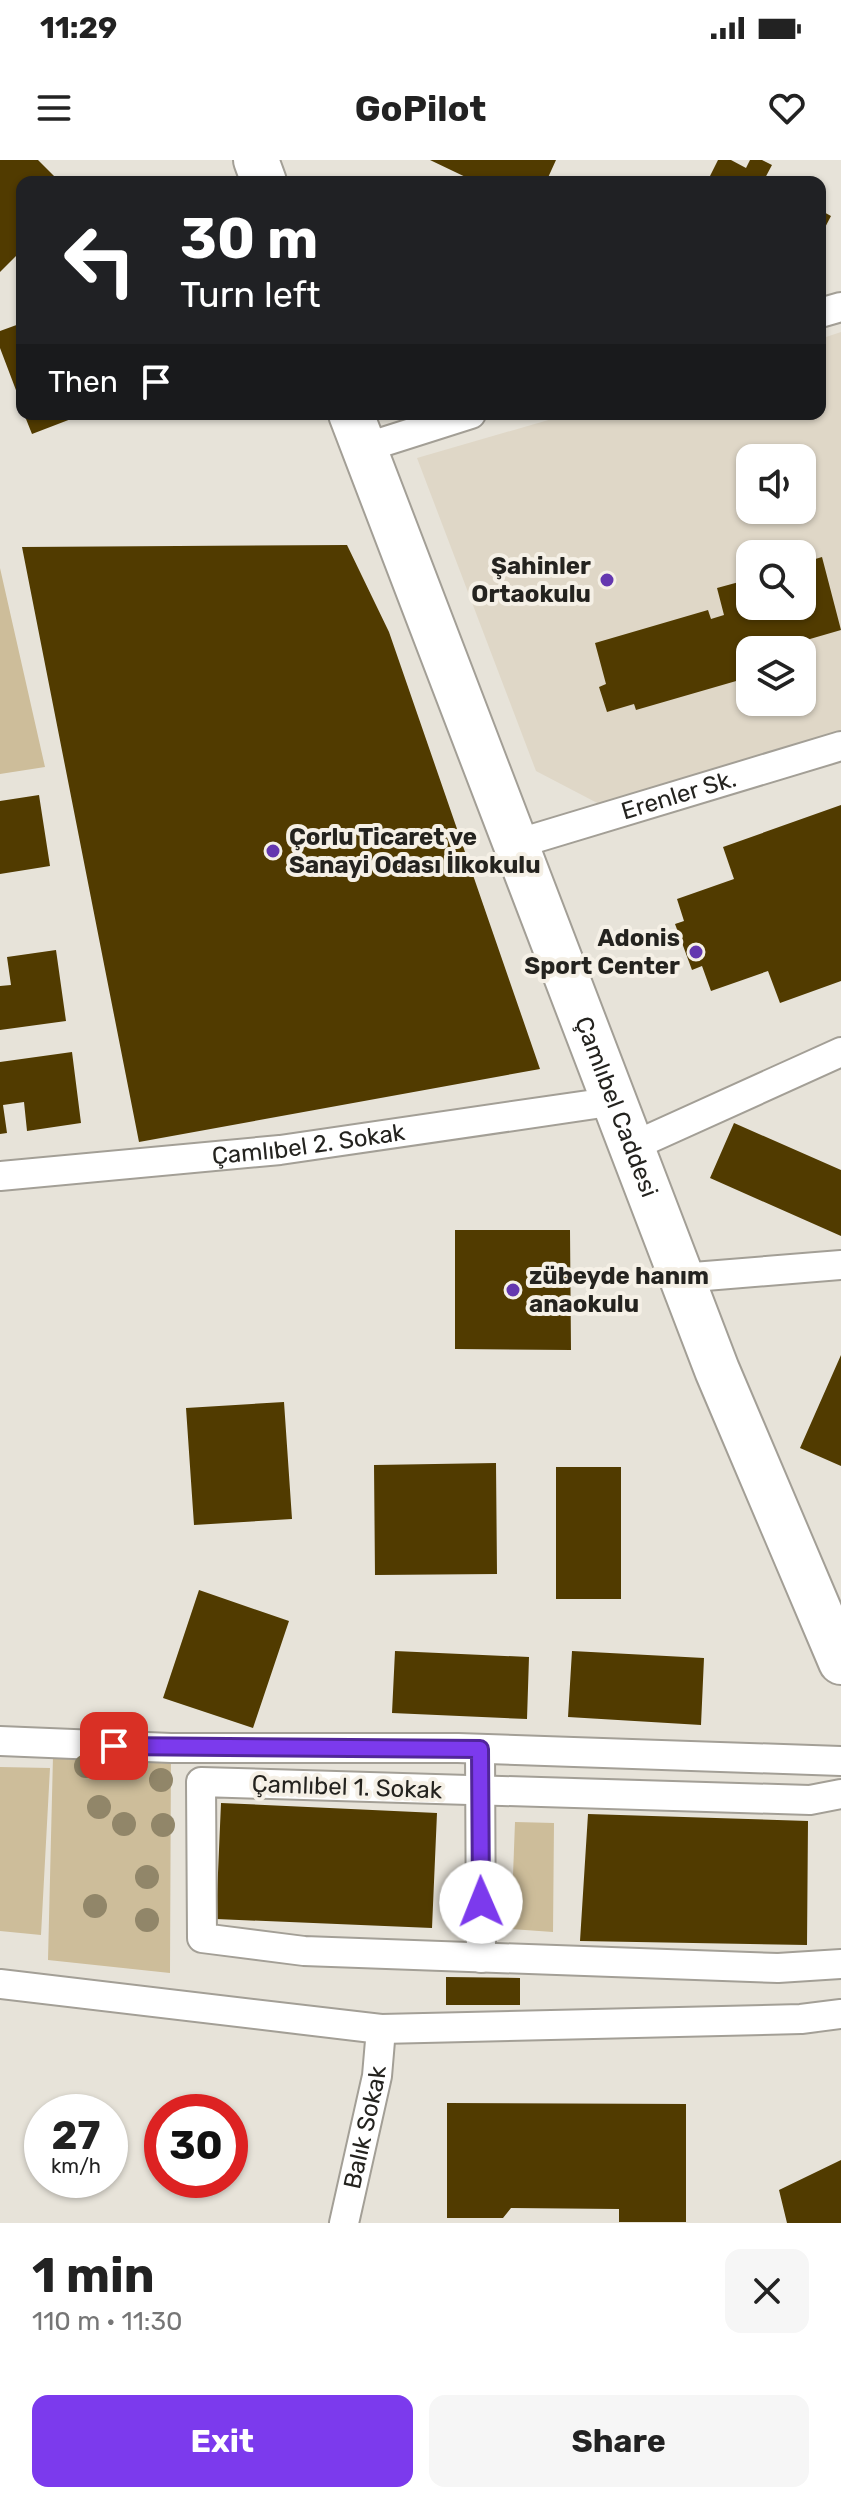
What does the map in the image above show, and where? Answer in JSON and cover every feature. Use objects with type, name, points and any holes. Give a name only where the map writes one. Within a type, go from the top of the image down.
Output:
[{"type":"main road","name":"Çamlıbel Caddesi","points":[[358,431],[681,1278],[841,1662]]},
{"type":"street","points":[[358,431],[431,420]]},
{"type":"street","name":"Erenler Sk.","points":[[516,844],[841,746]]},
{"type":"street","points":[[631,1147],[841,1052]]},
{"type":"street","name":"Çamlıbel 2. Sokak","points":[[0,1176],[280,1150],[616,1101]]},
{"type":"street","points":[[681,1278],[841,1265]]},
{"type":"street","points":[[0,1741],[171,1748],[480,1749],[841,1761]]},
{"type":"street","points":[[480,1749],[481,1958],[778,1968],[841,1964]]},
{"type":"street","name":"Çamlıbel 1. Sokak","points":[[481,1958],[304,1951],[202,1938],[201,1782],[810,1800],[841,1794]]},
{"type":"street","points":[[0,1984],[381,2029],[801,2019],[841,2014]]},
{"type":"street","name":"Balık Sokak","points":[[344,2223],[377,2076],[381,2029]]},
{"type":"shaded area","name":"Şahinler Ortaokulu","points":[[841,332],[841,733],[603,806],[536,771],[417,458],[548,420],[826,420],[826,337]]},
{"type":"shaded area","points":[[0,568],[45,767],[0,774]]},
{"type":"shaded area","points":[[171,1748],[170,1973],[48,1960],[53,1756]]},
{"type":"shaded area","points":[[0,1767],[50,1768],[41,1935],[0,1931]]},
{"type":"shaded area","points":[[515,1822],[554,1823],[553,1932],[511,1929]]},
{"type":"building","points":[[0,160],[38,160],[54,176],[16,176],[16,256],[0,272]]},
{"type":"building","points":[[430,160],[556,160],[549,176],[463,176]]},
{"type":"building","points":[[718,160],[731,160],[746,168],[750,160],[762,160],[772,165],[766,176],[710,176]]},
{"type":"building","points":[[16,325],[16,390],[0,348],[0,331]]},
{"type":"building","points":[[26,420],[68,420],[32,434]]},
{"type":"building","name":"Çorlu Ticaret ve Sanayi Odası İlkokulu","points":[[347,545],[389,632],[540,1069],[139,1142],[22,547]]},
{"type":"building","points":[[822,557],[841,630],[816,637],[736,636],[736,681],[636,710],[634,704],[607,712],[599,687],[606,684],[595,643],[708,610],[711,619],[724,615],[717,588],[736,583],[736,620],[816,620],[816,559]]},
{"type":"building","points":[[39,795],[50,866],[0,874],[0,801]]},
{"type":"building","points":[[841,805],[841,981],[780,1003],[768,971],[711,991],[702,966],[692,970],[675,924],[684,921],[677,899],[734,879],[723,847]]},
{"type":"building","points":[[56,950],[66,1021],[0,1030],[0,986],[11,985],[7,957]]},
{"type":"building","points":[[72,1052],[81,1123],[27,1131],[24,1102],[3,1105],[7,1133],[0,1134],[0,1062]]},
{"type":"building","points":[[734,1123],[841,1170],[841,1236],[710,1178]]},
{"type":"building","name":"zübeyde hanım anaokulu","points":[[455,1230],[570,1230],[571,1350],[455,1349]]},
{"type":"building","points":[[841,1355],[841,1466],[800,1448]]},
{"type":"building","points":[[284,1402],[292,1519],[194,1525],[186,1408]]},
{"type":"building","points":[[496,1463],[497,1574],[375,1575],[374,1465]]},
{"type":"building","points":[[556,1467],[621,1467],[621,1599],[556,1599]]},
{"type":"building","points":[[199,1590],[289,1621],[253,1728],[163,1698]]},
{"type":"building","points":[[395,1651],[529,1657],[527,1719],[392,1713]]},
{"type":"building","points":[[572,1651],[704,1658],[701,1725],[568,1717]]},
{"type":"building","points":[[221,1803],[437,1813],[432,1928],[216,1919]]},
{"type":"building","points":[[588,1814],[808,1821],[807,1945],[580,1941]]},
{"type":"building","points":[[446,1977],[520,1978],[520,2005],[446,2005]]},
{"type":"building","points":[[447,2103],[686,2104],[686,2222],[619,2222],[619,2209],[511,2208],[503,2218],[447,2218]]},
{"type":"building","points":[[841,2160],[841,2223],[787,2223],[779,2190]]},
{"type":"place","name":"Şahinler Ortaokulu","points":[[607,580]]},
{"type":"place","name":"Çorlu Ticaret ve Sanayi Odası İlkokulu","points":[[273,851]]},
{"type":"place","name":"Adonis Sport Center","points":[[696,952]]},
{"type":"place","name":"zübeyde hanım anaokulu","points":[[513,1290]]},
{"type":"route","points":[[114,1746],[480,1749],[481,1902]]}]
